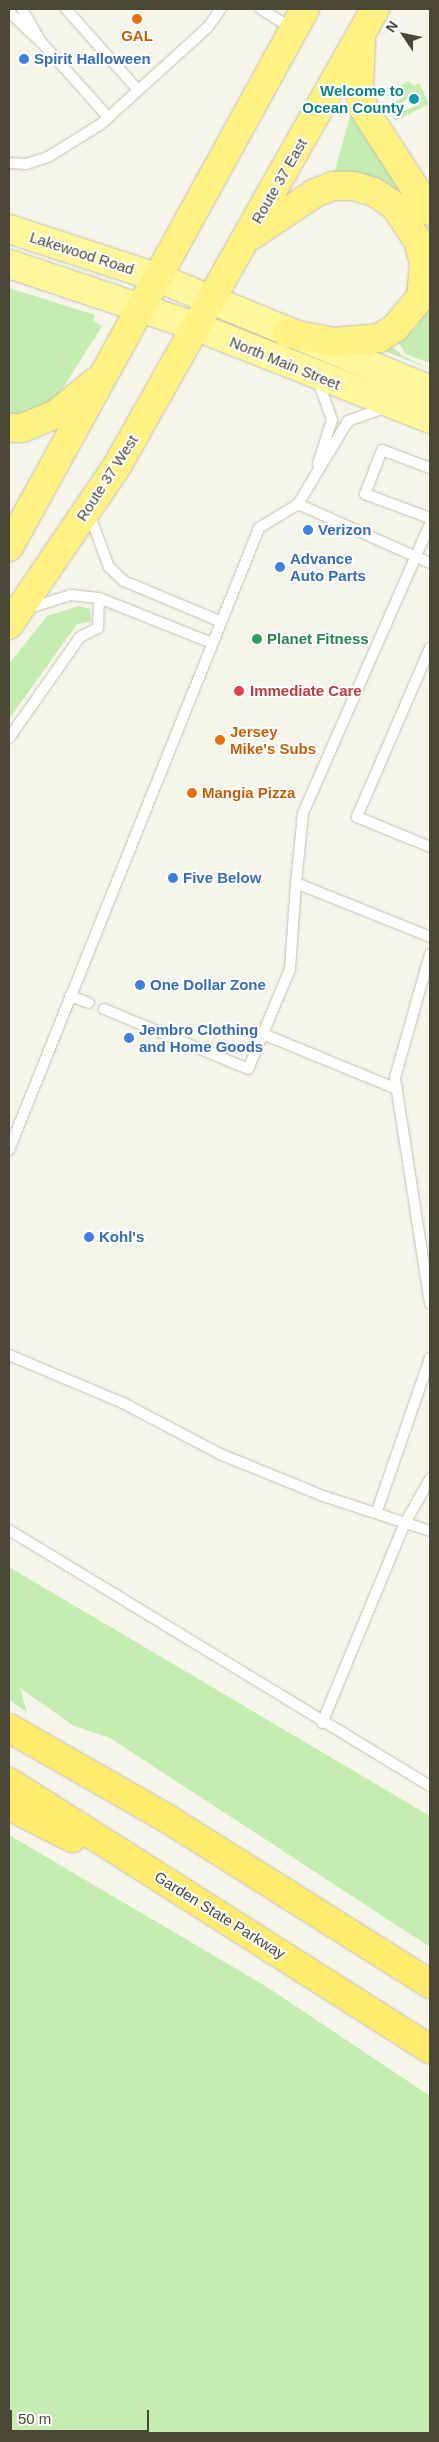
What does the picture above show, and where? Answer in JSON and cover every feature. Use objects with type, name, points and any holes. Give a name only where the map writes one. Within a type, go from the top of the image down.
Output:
[{"type":"highway","name":"Route 37 East","points":[[196,327],[375,9]]},
{"type":"highway","points":[[9,546],[108,371],[139,307],[299,19]]},
{"type":"highway","points":[[361,34],[359,87],[363,108],[430,211]]},
{"type":"highway","points":[[244,241],[303,199],[333,186],[374,192],[395,206],[418,241],[424,262],[421,297],[395,328],[378,338],[334,342],[287,333]]},
{"type":"highway","name":"Route 37 West","points":[[13,618],[117,466],[196,327]]},
{"type":"highway","points":[[9,428],[22,428],[54,415],[108,371]]},
{"type":"highway","points":[[9,1709],[168,1819]]},
{"type":"highway","points":[[9,1728],[168,1819],[430,1984]]},
{"type":"highway","name":"Garden State Parkway","points":[[9,1782],[430,2050]]},
{"type":"highway","points":[[9,1806],[134,1863]]},
{"type":"main road","name":"Lakewood Road","points":[[9,229],[156,277]]},
{"type":"main road","name":"Lakewood Road","points":[[9,264],[139,307]]},
{"type":"main road","name":"North Main Street","points":[[156,277],[287,333],[430,390]]},
{"type":"main road","name":"North Main Street","points":[[139,307],[196,327],[430,420]]},
{"type":"lane","points":[[22,9],[42,43]]},
{"type":"lane","points":[[66,9],[138,90]]},
{"type":"lane","points":[[9,163],[26,164],[48,158],[108,117],[207,28],[221,9]]},
{"type":"lane","points":[[261,9],[299,19]]},
{"type":"lane","points":[[9,12],[42,43],[108,117]]},
{"type":"lane","points":[[314,480],[332,420],[316,375]]},
{"type":"lane","points":[[9,1150],[212,643],[219,621],[259,528],[298,504],[348,421],[393,405]]},
{"type":"lane","points":[[430,468],[382,450],[365,494],[430,518]]},
{"type":"lane","points":[[298,504],[430,563]]},
{"type":"lane","points":[[88,507],[109,567],[124,581],[219,621]]},
{"type":"lane","points":[[104,1009],[248,1069],[290,969],[303,813],[430,524]]},
{"type":"lane","points":[[13,618],[70,595],[99,598],[212,643]]},
{"type":"lane","points":[[9,738],[80,637],[98,628],[99,598]]},
{"type":"lane","points":[[430,648],[357,818],[430,847]]},
{"type":"lane","points":[[296,883],[430,937]]},
{"type":"lane","points":[[430,954],[396,1078],[430,1303]]},
{"type":"lane","points":[[70,996],[89,1003]]},
{"type":"lane","points":[[263,1034],[397,1089]]},
{"type":"lane","points":[[9,1355],[122,1403],[220,1454],[323,1496],[377,1511],[430,1531]]},
{"type":"lane","points":[[377,1511],[430,1358]]},
{"type":"lane","points":[[322,1723],[405,1523],[430,1479]]},
{"type":"lane","points":[[9,1530],[297,1701],[322,1723],[430,1786]]},
{"type":"green space","points":[[408,81],[414,86],[419,83],[429,104],[395,121],[392,116],[420,104],[413,94],[389,112],[386,107],[404,97],[400,86]]},
{"type":"green space","points":[[351,113],[410,197],[405,202],[334,174]]},
{"type":"green space","points":[[9,288],[95,315],[93,321],[102,326],[56,399],[42,409],[9,418]]},
{"type":"green space","points":[[430,304],[430,363],[406,354],[398,342],[415,329]]},
{"type":"green space","points":[[391,345],[403,356],[430,369],[382,350]]},
{"type":"green space","points":[[79,606],[90,609],[91,622],[77,624],[9,719],[9,664],[47,616]]},
{"type":"green space","points":[[9,1567],[430,1816],[430,1947],[110,1738],[74,1726],[20,1688],[27,1712],[9,1700]]},
{"type":"green space","points":[[9,1835],[267,1987],[430,2096],[430,2433],[9,2433]]},
{"type":"place","name":"GAL","points":[[137,19]]},
{"type":"place","name":"Spirit Halloween","points":[[24,59]]},
{"type":"place","name":"Welcome to Ocean County","points":[[414,99]]},
{"type":"place","name":"Verizon","points":[[308,530]]},
{"type":"place","name":"Advance Auto Parts","points":[[280,567]]},
{"type":"place","name":"Planet Fitness","points":[[257,639]]},
{"type":"place","name":"Immediate Care","points":[[239,691]]},
{"type":"place","name":"Jersey Mike's Subs","points":[[220,740]]},
{"type":"place","name":"Mangia Pizza","points":[[192,793]]},
{"type":"place","name":"Five Below","points":[[173,878]]},
{"type":"place","name":"One Dollar Zone","points":[[140,985]]},
{"type":"place","name":"Jembro Clothing and Home Goods","points":[[129,1038]]},
{"type":"place","name":"Kohl's","points":[[89,1237]]}]
